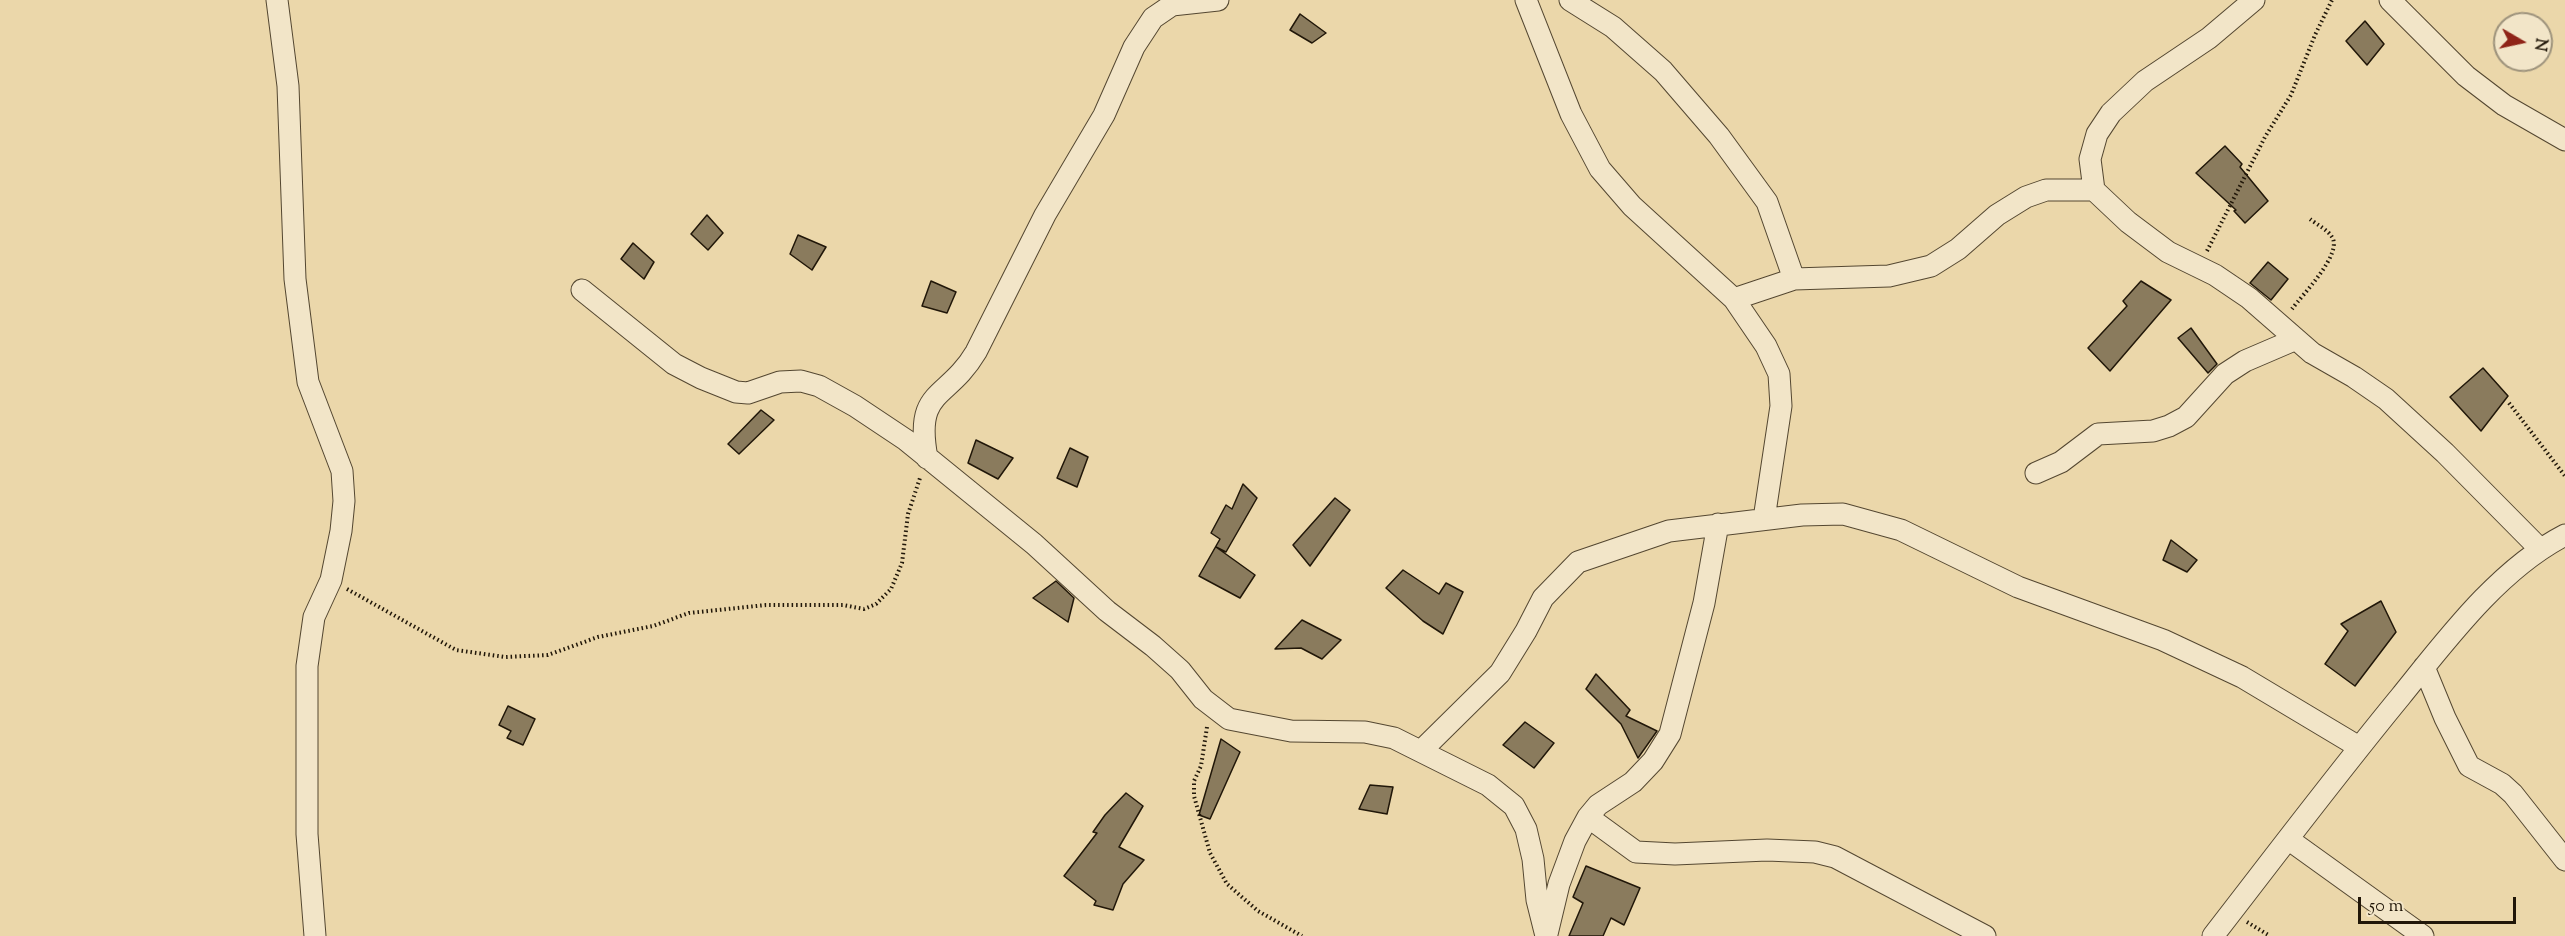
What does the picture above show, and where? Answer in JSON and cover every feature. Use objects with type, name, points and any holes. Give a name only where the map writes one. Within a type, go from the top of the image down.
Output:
[{"type":"street","points":[[277,0],[288,86],[295,279],[308,382],[342,471],[344,501],[341,531],[331,580],[314,617],[307,666],[306,834],[315,936]]},
{"type":"street","points":[[927,458],[922,433],[926,411],[934,397],[965,371],[976,352],[1045,216],[1104,115],[1134,47],[1153,18],[1172,5],[1218,0]]},
{"type":"street","points":[[1526,0],[1571,114],[1600,170],[1632,206],[1734,299],[1766,346],[1779,374],[1781,406],[1764,519]]},
{"type":"street","points":[[1570,0],[1613,27],[1663,71],[1719,136],[1767,202],[1794,279]]},
{"type":"street","points":[[2254,0],[2209,38],[2145,81],[2111,113],[2097,134],[2090,159],[2094,190],[2128,222],[2168,252],[2215,274],[2249,298],[2312,353],[2354,376],[2386,399],[2445,453],[2539,548]]},
{"type":"street","points":[[2390,0],[2466,76],[2504,105],[2565,140]]},
{"type":"street","points":[[1734,299],[1794,279],[1889,276],[1931,266],[1958,249],[1997,215],[2026,197],[2046,190],[2094,190]]},
{"type":"street","points":[[582,290],[674,364],[701,378],[735,392],[748,393],[780,382],[801,381],[819,386],[855,406],[927,458],[1034,544],[1107,611],[1153,645],[1180,669],[1203,699],[1229,719],[1291,731],[1365,732],[1394,738],[1488,785],[1514,806],[1526,829],[1531,849],[1537,900],[1546,936]]},
{"type":"street","points":[[2036,473],[2074,454],[2098,434],[2153,431],[2186,417],[2226,374],[2290,336]]},
{"type":"street","points":[[1422,750],[1500,673],[1543,598],[1578,562],[1669,531],[1764,519],[1843,514],[1901,530],[2018,587],[2163,640],[2291,705],[2359,747]]},
{"type":"street","points":[[1546,936],[1559,884],[1575,841],[1588,817],[1598,805],[1633,782],[1653,761],[1670,734],[1704,603],[1718,524]]},
{"type":"street","points":[[2213,936],[2359,747],[2480,602],[2539,548],[2565,535]]},
{"type":"street","points":[[2424,667],[2445,718],[2469,765],[2502,784],[2513,794],[2565,860]]},
{"type":"street","points":[[1588,817],[1636,852],[1675,854],[1767,850],[1815,852],[1835,857],[1985,936]]},
{"type":"street","points":[[2288,839],[2423,936]]},
{"type":"path","points":[[2199,267],[2265,138],[2291,95],[2332,0]]},
{"type":"path","points":[[2290,336],[2292,308],[2321,273],[2335,244],[2332,236],[2310,219]]},
{"type":"path","points":[[2509,403],[2565,476]]},
{"type":"path","points":[[331,580],[456,650],[505,657],[548,655],[598,637],[653,626],[689,613],[766,605],[843,605],[864,609],[876,604],[891,589],[902,563],[908,514],[927,458]]},
{"type":"path","points":[[1203,699],[1207,724],[1201,765],[1194,781],[1194,796],[1210,853],[1227,884],[1258,911],[1302,936]]},
{"type":"building","points":[[1300,14],[1326,33],[1312,43],[1290,30]]},
{"type":"building","points":[[2365,21],[2384,44],[2367,65],[2346,41]]},
{"type":"building","points":[[2225,146],[2242,164],[2240,167],[2268,201],[2245,223],[2234,211],[2236,210],[2196,173]]},
{"type":"building","points":[[707,215],[723,233],[708,250],[691,234]]},
{"type":"building","points":[[798,235],[826,247],[812,270],[790,254]]},
{"type":"building","points":[[633,243],[654,262],[644,279],[621,259]]},
{"type":"building","points":[[2268,262],[2288,279],[2271,300],[2250,283]]},
{"type":"building","points":[[931,281],[956,292],[947,313],[922,306]]},
{"type":"building","points":[[2141,281],[2171,300],[2110,371],[2088,348],[2127,306],[2123,301]]},
{"type":"building","points":[[2191,328],[2217,364],[2208,373],[2178,338]]},
{"type":"building","points":[[2483,368],[2508,396],[2481,431],[2450,397]]},
{"type":"building","points":[[761,410],[774,420],[739,454],[728,444]]},
{"type":"building","points":[[976,440],[1013,458],[998,479],[968,463]]},
{"type":"building","points":[[1070,448],[1088,457],[1077,487],[1057,478]]},
{"type":"building","points":[[1243,484],[1257,498],[1226,552],[1216,547],[1255,575],[1240,598],[1199,576],[1220,539],[1211,533],[1226,505],[1232,509]]},
{"type":"building","points":[[1335,498],[1350,510],[1310,566],[1293,545]]},
{"type":"building","points":[[2171,540],[2197,560],[2187,572],[2163,560]]},
{"type":"building","points":[[1403,570],[1439,594],[1446,583],[1463,592],[1443,634],[1423,621],[1386,588]]},
{"type":"building","points":[[1056,581],[1074,598],[1068,622],[1033,598]]},
{"type":"building","points":[[2381,601],[2396,632],[2355,686],[2325,664],[2348,631],[2341,624]]},
{"type":"building","points":[[1302,620],[1341,640],[1322,659],[1301,648],[1275,649]]},
{"type":"building","points":[[1596,674],[1630,710],[1626,716],[1657,731],[1638,758],[1621,724],[1586,689]]},
{"type":"building","points":[[508,706],[535,719],[523,745],[507,738],[511,731],[499,725]]},
{"type":"building","points":[[1525,722],[1554,743],[1534,768],[1503,745]]},
{"type":"building","points":[[1221,739],[1240,752],[1210,819],[1199,815]]},
{"type":"building","points":[[1370,785],[1393,787],[1387,814],[1359,809]]},
{"type":"building","points":[[1126,793],[1143,806],[1119,847],[1144,860],[1123,884],[1113,910],[1094,905],[1096,901],[1064,876],[1097,833],[1093,832],[1105,815]]},
{"type":"building","points":[[1586,866],[1640,888],[1624,925],[1611,918],[1603,936],[1569,936],[1583,903],[1573,897]]}]
